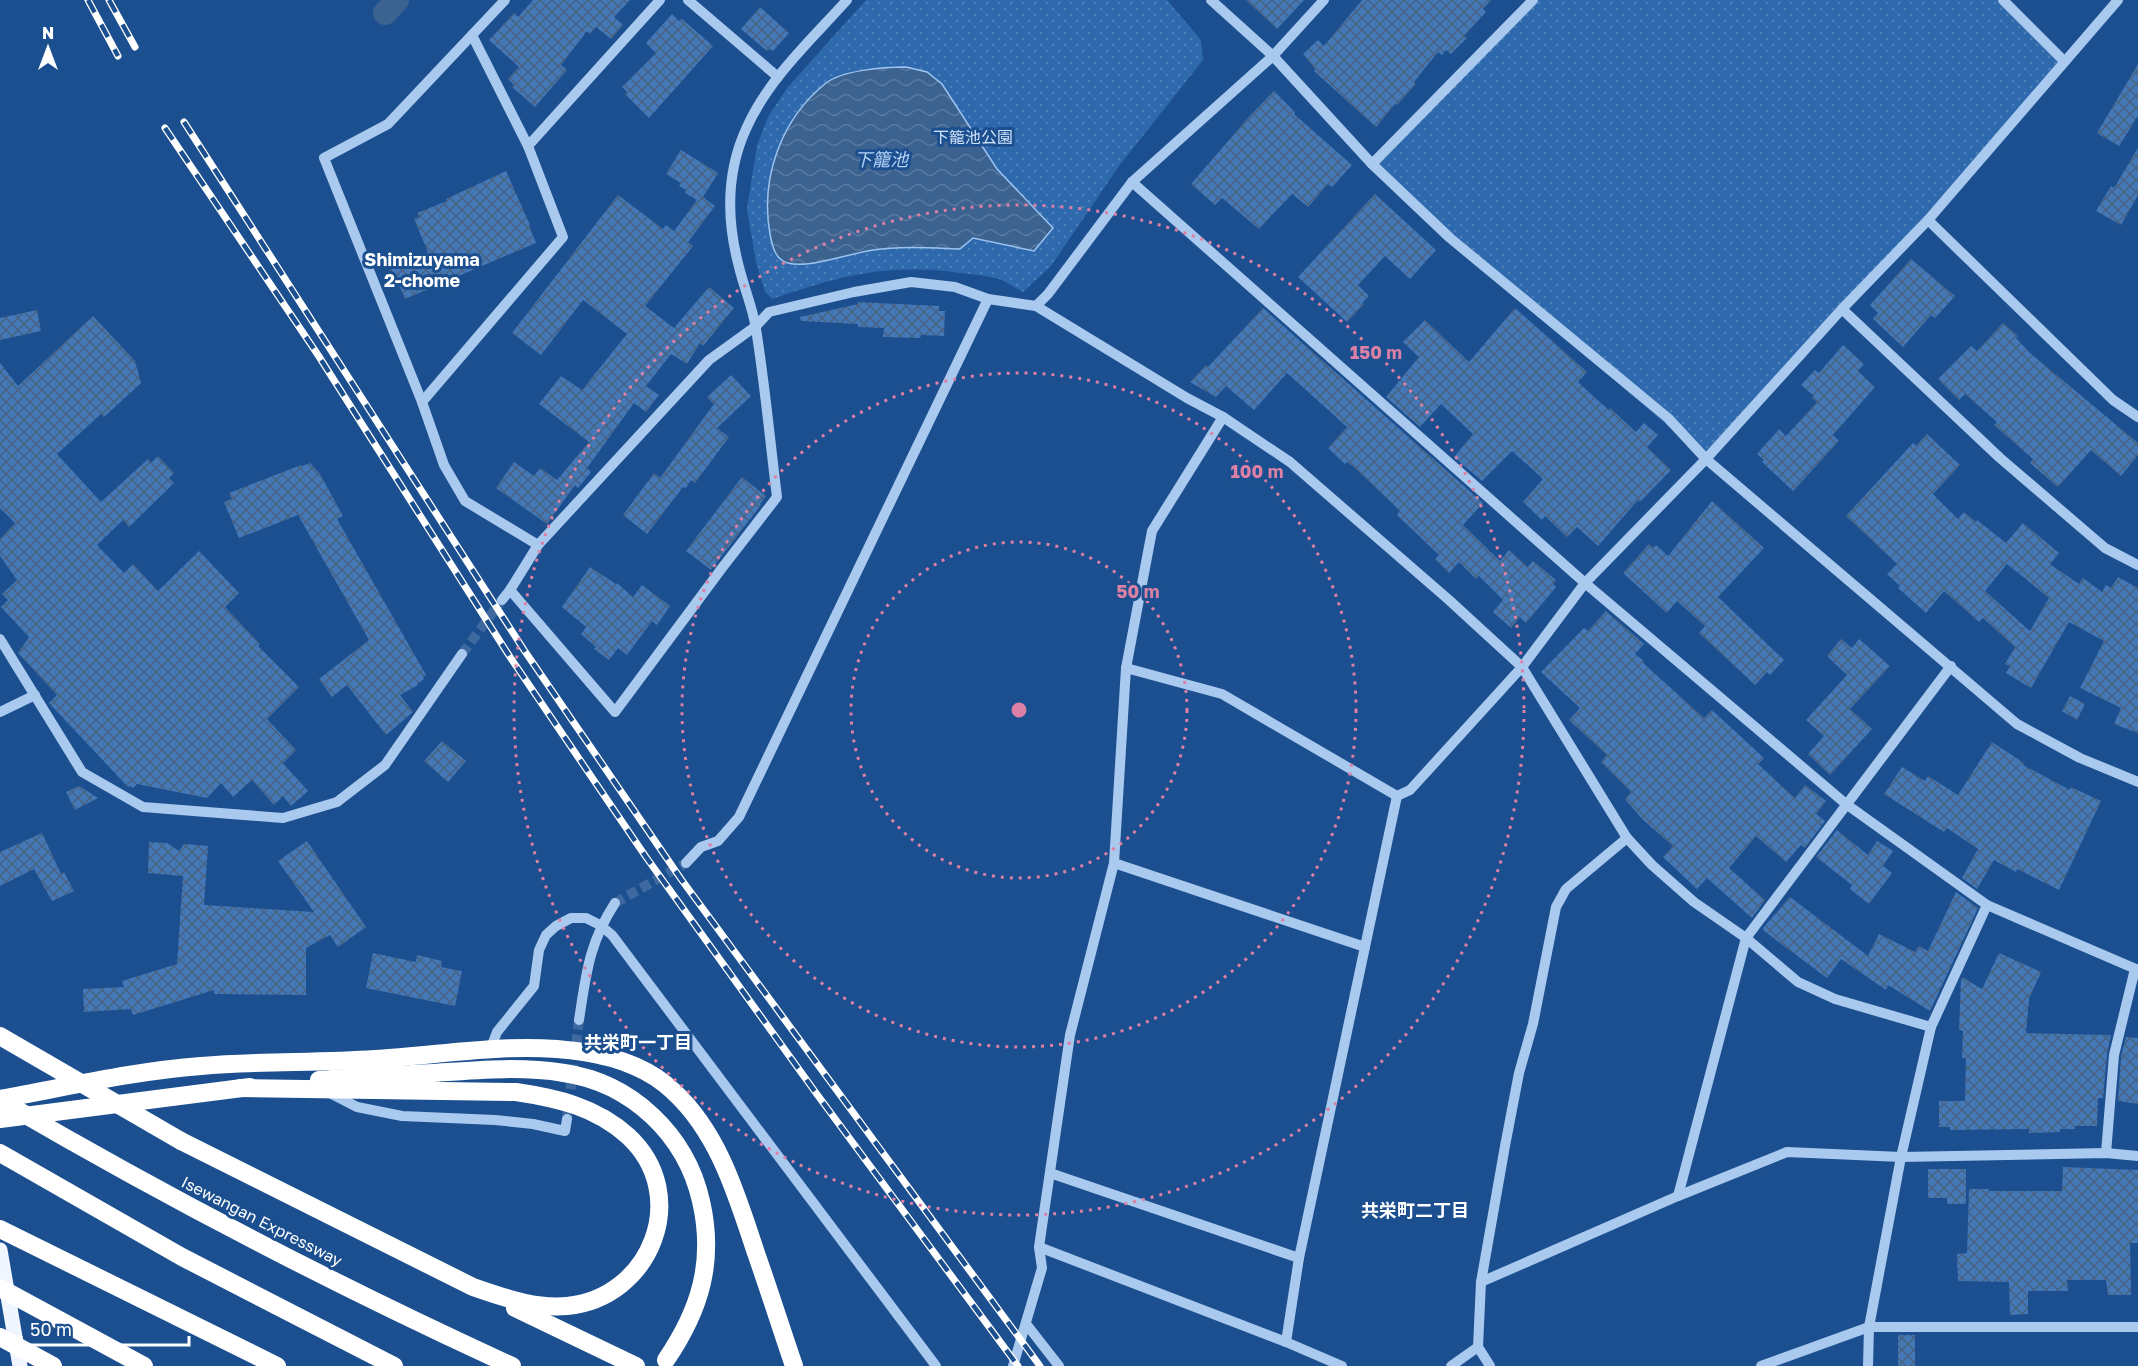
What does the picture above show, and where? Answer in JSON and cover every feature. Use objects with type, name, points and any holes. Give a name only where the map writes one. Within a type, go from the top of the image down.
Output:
[{"type":"highway","points":[[0,1036],[181,1141],[636,1366]]},
{"type":"highway","points":[[0,1098],[142,1073],[201,1066],[556,1048],[618,1059],[648,1072],[673,1090],[700,1123],[716,1148],[735,1189],[794,1366]]},
{"type":"highway","points":[[0,1119],[325,1079],[524,1069],[565,1073],[595,1080],[642,1106],[663,1125],[691,1170],[705,1219],[704,1275],[697,1304],[684,1334],[666,1360]]},
{"type":"highway","points":[[240,1088],[516,1092],[552,1097],[605,1118],[629,1137],[646,1156],[655,1179],[660,1205],[656,1230],[646,1255],[634,1275],[615,1290],[590,1301],[566,1306],[541,1306],[510,1300],[473,1287]]},
{"type":"highway","name":"Isewangan Expressway","points":[[0,1098],[46,1127],[302,1265],[512,1366]]},
{"type":"highway","points":[[0,1153],[182,1257],[394,1366]]},
{"type":"highway","points":[[0,1229],[277,1366]]},
{"type":"highway","points":[[0,1288],[144,1366]]},
{"type":"highway","points":[[0,1337],[53,1366]]},
{"type":"main road","points":[[0,1250],[20,1366]]},
{"type":"street","points":[[506,0],[388,124],[324,158],[422,402],[444,465],[465,501],[538,545]]},
{"type":"street","points":[[528,146],[660,0]]},
{"type":"street","points":[[688,0],[778,77]]},
{"type":"street","points":[[510,591],[615,712],[777,497],[756,326],[730,225],[731,184],[737,151],[746,128],[762,99],[778,77],[847,0]]},
{"type":"street","points":[[1211,0],[1273,56],[1372,164],[1450,238],[1668,418],[1706,459],[1951,666],[2016,724],[2079,758],[2138,782]]},
{"type":"street","points":[[1036,306],[1048,294],[1132,182],[1273,56],[1324,0]]},
{"type":"street","points":[[1372,164],[1533,0]]},
{"type":"street","points":[[2003,0],[2064,61]]},
{"type":"street","points":[[1397,796],[1410,790],[1522,667],[1585,583],[1706,459],[1842,309],[1928,220],[2118,0]]},
{"type":"street","points":[[422,402],[563,237],[528,146],[472,35]]},
{"type":"street","points":[[1132,182],[1585,583],[1846,804],[1987,905],[2136,969],[2114,1055],[2106,1153]]},
{"type":"street","points":[[1928,220],[2113,400],[2138,417]]},
{"type":"street","points":[[502,600],[538,545],[709,360],[756,326],[769,312],[854,292],[910,282],[955,287],[988,299],[1036,306],[1186,398],[1223,417],[1290,462],[1449,600],[1522,667],[1627,838],[1652,865],[1694,902],[1746,938],[1798,982],[1834,999],[1931,1027]]},
{"type":"street","points":[[686,863],[701,847],[718,841],[739,817],[988,299]]},
{"type":"street","points":[[1842,309],[2000,458],[2105,548],[2138,565]]},
{"type":"street","points":[[1013,1366],[1042,1268],[1039,1247],[1070,1035],[1114,863],[1126,668],[1152,531],[1223,417]]},
{"type":"street","points":[[0,639],[82,772],[143,807],[283,818],[337,802],[385,765],[462,654]]},
{"type":"street","points":[[1678,1196],[1746,938],[1951,666]]},
{"type":"street","points":[[1126,668],[1222,694],[1397,796]]},
{"type":"street","points":[[0,712],[35,695]]},
{"type":"street","points":[[1286,1342],[1299,1258],[1397,796]]},
{"type":"street","points":[[1490,1366],[1478,1347],[1481,1282],[1505,1146],[1533,1024],[1556,907],[1566,890],[1627,838]]},
{"type":"street","points":[[1114,863],[1365,947]]},
{"type":"street","points":[[579,1020],[588,962],[600,925],[615,903]]},
{"type":"street","points":[[1868,1366],[1869,1327],[1901,1157],[1931,1027],[1987,905]]},
{"type":"street","points":[[490,1050],[497,1032],[534,986],[539,950],[546,935],[555,926],[571,918],[586,918],[600,925],[612,935],[936,1366]]},
{"type":"street","points":[[325,1090],[357,1107],[402,1116],[495,1120],[533,1124],[565,1131],[567,1119]]},
{"type":"street","points":[[1481,1282],[1678,1196],[1787,1152],[1901,1157],[2106,1153],[2138,1156]]},
{"type":"street","points":[[1050,1173],[1299,1258]]},
{"type":"street","points":[[1039,1247],[1286,1342],[1341,1366]]},
{"type":"street","points":[[1027,1325],[1059,1366]]},
{"type":"street","points":[[1761,1366],[1869,1327],[2138,1327]]},
{"type":"street","points":[[1451,1366],[1478,1347]]},
{"type":"green space","name":"下籠池公園","points":[[866,0],[1167,0],[1201,40],[1203,60],[1119,166],[1051,266],[1023,292],[1002,280],[988,276],[904,270],[861,274],[818,284],[772,299],[765,292],[756,262],[747,209],[757,145],[768,117],[787,88]]},
{"type":"green space","points":[[1533,0],[2003,0],[2064,61],[1706,459],[1450,238],[1372,164]]},
{"type":"water","name":"下籠池","points":[[906,67],[927,72],[942,84],[997,169],[1053,228],[1034,251],[973,238],[960,249],[884,249],[807,264],[788,263],[780,259],[775,252],[771,238],[768,192],[777,151],[797,114],[810,98],[833,79],[864,70]]},
{"type":"building","points":[[533,0],[630,0],[614,17],[623,25],[611,39],[596,27],[590,34],[587,31],[561,65],[567,70],[535,107],[512,87],[514,85],[508,79],[519,67],[489,40],[514,13],[518,17]]},
{"type":"building","points":[[1246,0],[1304,0],[1277,29]]},
{"type":"building","points":[[1362,0],[1491,0],[1483,9],[1486,12],[1464,36],[1467,38],[1451,54],[1446,50],[1442,55],[1438,52],[1414,82],[1416,84],[1376,127],[1314,71],[1315,69],[1303,54],[1318,40],[1324,46]]},
{"type":"building","points":[[760,7],[789,33],[773,51],[770,49],[767,51],[741,29]]},
{"type":"building","points":[[672,14],[679,21],[682,19],[713,46],[649,118],[625,94],[627,92],[622,87],[656,53],[646,43]]},
{"type":"building","points":[[2138,64],[2138,116],[2119,146],[2097,133]]},
{"type":"building","points":[[1274,91],[1295,112],[1294,114],[1352,165],[1332,187],[1328,184],[1308,207],[1292,194],[1259,229],[1222,198],[1215,205],[1191,184]]},
{"type":"building","points":[[2138,148],[2138,195],[2121,225],[2096,211],[2111,186],[2114,188]]},
{"type":"building","points":[[681,150],[718,173],[703,197],[715,206],[688,242],[693,246],[645,306],[674,328],[709,287],[734,308],[703,346],[700,343],[687,364],[671,354],[646,386],[659,395],[646,412],[634,403],[587,468],[591,472],[578,488],[575,485],[547,524],[496,488],[514,462],[534,476],[540,468],[557,480],[589,442],[539,404],[561,376],[582,390],[627,334],[583,300],[541,355],[512,333],[618,195],[663,229],[666,225],[674,231],[697,200],[685,193],[686,190],[679,186],[681,183],[666,174]]},
{"type":"building","points":[[506,171],[536,243],[405,299],[399,285],[394,287],[388,271],[428,252],[414,219],[419,217],[417,213],[447,201],[446,199]]},
{"type":"building","points":[[1375,194],[1436,250],[1410,279],[1385,256],[1358,285],[1369,296],[1347,322],[1298,277]]},
{"type":"building","points":[[1911,259],[1955,296],[1935,318],[1931,315],[1903,347],[1873,319],[1878,313],[1870,305]]},
{"type":"building","points":[[858,302],[939,306],[939,311],[945,311],[944,336],[883,337],[884,328],[858,327],[858,324],[801,321],[800,317],[858,304]]},
{"type":"building","points":[[1263,308],[1483,503],[1463,525],[1500,561],[1509,550],[1528,567],[1533,561],[1556,580],[1553,584],[1556,587],[1526,623],[1520,617],[1511,628],[1493,612],[1503,600],[1479,576],[1476,579],[1459,562],[1449,573],[1435,559],[1439,555],[1397,515],[1400,511],[1355,468],[1347,462],[1345,464],[1328,448],[1347,427],[1287,373],[1254,410],[1226,386],[1216,397],[1190,382],[1206,365],[1208,367]]},
{"type":"building","points":[[1515,308],[1587,372],[1578,382],[1593,396],[1636,432],[1644,423],[1658,435],[1647,447],[1671,470],[1640,502],[1638,500],[1598,546],[1577,527],[1567,537],[1545,516],[1542,520],[1523,502],[1543,479],[1512,451],[1482,481],[1454,457],[1473,434],[1441,404],[1420,427],[1386,397],[1419,357],[1403,342],[1425,320],[1469,362]]},
{"type":"building","points":[[37,310],[41,331],[0,340],[0,318]]},
{"type":"building","points":[[93,316],[135,361],[141,383],[104,417],[101,414],[57,454],[101,502],[148,459],[151,463],[158,456],[174,473],[169,478],[174,483],[129,527],[123,520],[97,545],[124,573],[133,564],[158,591],[199,551],[239,593],[225,607],[260,644],[258,646],[299,687],[267,719],[296,750],[283,763],[308,791],[291,806],[283,796],[274,805],[252,780],[233,797],[221,783],[207,798],[137,784],[133,788],[128,787],[49,703],[57,695],[18,653],[29,637],[1,607],[8,600],[2,594],[17,580],[0,556],[0,539],[15,523],[0,508],[0,363],[18,386]]},
{"type":"building","points":[[2003,323],[2018,336],[2016,338],[2030,353],[2138,443],[2138,455],[2121,476],[2091,450],[2058,487],[2030,463],[2033,459],[1994,425],[1997,422],[1965,394],[1959,400],[1938,379],[1971,346],[1977,351]]},
{"type":"building","points":[[1843,345],[1864,364],[1858,371],[1875,387],[1833,435],[1839,441],[1793,491],[1762,462],[1764,460],[1757,454],[1779,429],[1786,436],[1817,402],[1812,398],[1814,396],[1801,385],[1815,370],[1819,373]]},
{"type":"building","points":[[731,375],[751,396],[717,428],[729,437],[695,483],[691,480],[686,488],[683,487],[647,534],[623,515],[654,473],[660,478],[714,404],[707,397]]},
{"type":"building","points":[[1927,434],[1960,465],[1933,494],[1958,519],[1964,512],[2006,543],[2023,523],[2059,553],[2050,564],[2079,584],[2083,578],[2102,592],[2106,585],[2111,588],[2118,577],[2138,588],[2138,733],[2114,724],[2121,708],[2080,688],[2104,641],[2069,622],[2031,688],[2006,673],[2010,666],[2005,664],[2015,647],[1983,618],[1979,622],[1944,591],[1926,613],[1898,588],[1900,586],[1887,574],[1897,564],[1846,516],[1913,443],[1916,446]],"holes":[[[2007,564],[2049,598],[2030,631],[1985,591]]]},
{"type":"building","points":[[310,463],[320,474],[343,516],[337,519],[426,675],[418,685],[400,695],[413,712],[386,735],[347,685],[332,697],[319,679],[369,640],[298,515],[239,538],[224,502],[232,499],[229,493]]},
{"type":"building","points":[[742,477],[766,496],[711,570],[686,551]]},
{"type":"building","points":[[1712,501],[1764,548],[1718,597],[1784,660],[1770,675],[1767,672],[1755,685],[1699,633],[1705,626],[1677,601],[1667,613],[1623,573],[1649,544],[1653,548],[1656,545],[1668,556]]},
{"type":"building","points":[[590,567],[617,583],[633,597],[642,585],[670,606],[657,625],[652,621],[627,655],[618,648],[609,660],[594,649],[596,647],[581,634],[586,627],[562,607]]},
{"type":"building","points":[[1606,611],[1644,644],[1635,654],[1644,661],[1643,663],[1704,718],[1712,710],[1764,758],[1758,764],[1795,798],[1805,785],[1826,801],[1816,814],[1825,821],[1805,848],[1801,845],[1786,862],[1756,836],[1729,868],[1765,900],[1752,918],[1707,878],[1697,889],[1663,857],[1673,846],[1642,819],[1625,799],[1631,792],[1601,762],[1607,755],[1569,720],[1580,708],[1541,672],[1584,628],[1588,631]]},
{"type":"building","points":[[1841,639],[1852,648],[1859,639],[1890,666],[1850,709],[1872,729],[1830,775],[1808,754],[1824,736],[1806,720],[1847,675],[1827,656]]},
{"type":"building","points":[[2070,696],[2085,704],[2077,720],[2062,711]]},
{"type":"building","points":[[442,741],[466,761],[448,782],[424,761]]},
{"type":"building","points":[[1992,742],[2024,763],[2023,765],[2070,790],[2071,787],[2101,801],[2059,890],[1994,860],[1977,889],[1962,878],[1978,849],[1947,828],[1944,832],[1884,794],[1902,767],[1925,781],[1928,776],[1958,795]]},
{"type":"building","points":[[79,786],[98,798],[75,810],[66,792]]},
{"type":"building","points":[[1837,830],[1868,855],[1877,841],[1893,851],[1883,866],[1892,873],[1869,904],[1850,889],[1852,885],[1816,857]]},
{"type":"building","points":[[42,833],[61,874],[64,872],[74,891],[52,901],[34,869],[0,886],[0,852]]},
{"type":"building","points":[[307,841],[366,927],[338,947],[330,935],[306,948],[306,995],[214,994],[214,990],[133,1015],[131,1009],[84,1012],[83,989],[124,987],[122,981],[177,964],[183,876],[148,873],[149,842],[167,843],[179,851],[184,844],[208,846],[204,905],[314,912],[278,861]]},
{"type":"building","points":[[1956,892],[1978,908],[1930,1011],[1888,985],[1886,990],[1841,959],[1827,978],[1763,928],[1790,897],[1868,956],[1879,934],[1915,952],[1919,946],[1928,951]]},
{"type":"building","points":[[373,953],[416,962],[417,955],[442,961],[441,967],[462,971],[455,1006],[366,988]]},
{"type":"building","points":[[1999,953],[2041,972],[2029,999],[2026,1033],[2111,1035],[2103,1098],[2098,1098],[2097,1126],[2075,1126],[2075,1129],[2060,1129],[2060,1132],[2029,1133],[2029,1129],[1950,1130],[1950,1127],[1939,1127],[1939,1101],[1965,1101],[1966,1058],[1962,1058],[1963,1031],[1959,1030],[1962,977],[1982,989]]},
{"type":"building","points":[[2126,1037],[2138,1038],[2138,1104],[2118,1101],[2121,1056]]},
{"type":"building","points":[[2063,1167],[2138,1170],[2138,1243],[2130,1243],[2131,1295],[2108,1295],[2106,1280],[2067,1280],[2068,1291],[2028,1291],[2028,1314],[2010,1315],[2009,1282],[1958,1281],[1957,1254],[1967,1253],[1969,1189],[2062,1191]]},
{"type":"building","points":[[1928,1169],[1966,1169],[1966,1204],[1947,1204],[1947,1198],[1928,1198]]},
{"type":"building","points":[[1898,1335],[1915,1335],[1915,1366],[1898,1366]]},
{"type":"waterway","points":[[385,13],[397,0]]},
{"type":"tunnel","points":[[462,654],[502,600]]},
{"type":"tunnel","points":[[615,903],[686,863]]},
{"type":"tunnel","points":[[567,1119],[579,1020]]},
{"type":"railway","points":[[88,0],[118,56]]},
{"type":"railway","points":[[109,0],[135,47]]},
{"type":"railway","points":[[184,122],[524,650],[681,879],[1040,1366]]},
{"type":"railway","points":[[165,128],[318,355],[510,657],[646,857],[816,1093],[1018,1366]]},
{"type":"district","name":"Shimizuyama 2-chome","points":[[422,269]]},
{"type":"district","name":"共栄町一丁目","points":[[638,1042]]},
{"type":"district","name":"共栄町二丁目","points":[[1415,1210]]}]
